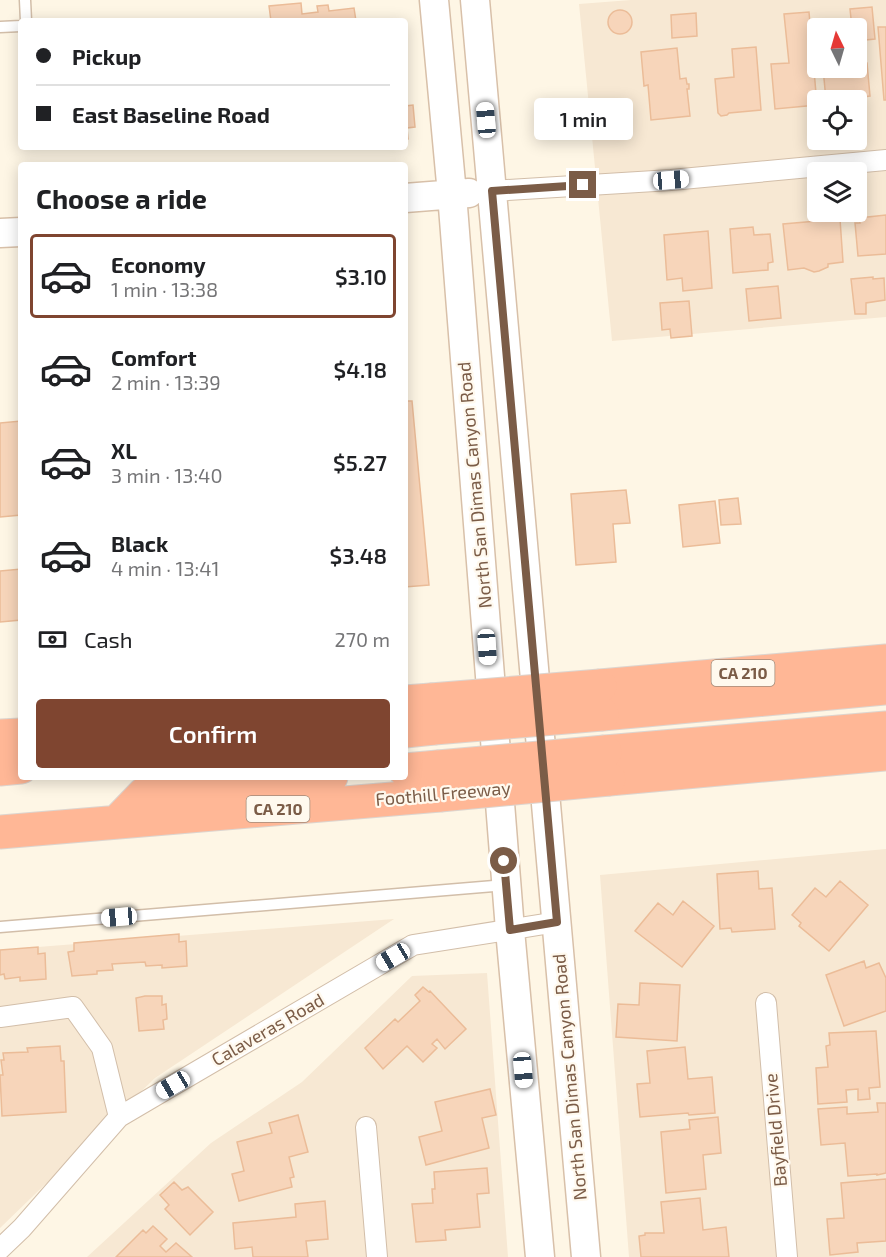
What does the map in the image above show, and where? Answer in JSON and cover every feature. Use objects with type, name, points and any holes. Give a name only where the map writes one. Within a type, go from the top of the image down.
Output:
[{"type":"highway","name":"CA 210","points":[[419,716],[601,700],[886,660]]},
{"type":"highway","points":[[601,700],[886,688]]},
{"type":"highway","points":[[607,766],[886,728]]},
{"type":"highway","points":[[0,736],[18,735]]},
{"type":"highway","name":"Foothill Freeway","points":[[0,832],[117,822],[439,781],[607,766],[886,754]]},
{"type":"highway","points":[[0,768],[18,766]]},
{"type":"highway","points":[[408,771],[439,781]]},
{"type":"highway","points":[[117,822],[144,794],[298,780]]},
{"type":"main road","name":"North San Dimas Canyon Road","points":[[434,0],[452,194],[506,885],[540,1257]]},
{"type":"main road","name":"North San Dimas Canyon Road","points":[[475,0],[586,1257]]},
{"type":"main road","points":[[408,198],[492,191]]},
{"type":"main road","points":[[0,234],[18,232]]},
{"type":"street","points":[[492,191],[671,180],[886,160]]},
{"type":"street","name":"Calaveras Road","points":[[0,1249],[22,1228],[119,1117],[413,945],[557,922]]},
{"type":"street","name":"Bayfield Drive","points":[[766,1003],[787,1257]]},
{"type":"street","points":[[0,1017],[73,1007],[102,1048],[119,1117]]},
{"type":"street","points":[[366,1127],[377,1257]]},
{"type":"lane","points":[[25,0],[26,18]]},
{"type":"lane","points":[[0,27],[18,26]]},
{"type":"lane","points":[[0,927],[506,885]]},
{"type":"shaded area","points":[[631,0],[886,0],[886,317],[612,341],[579,4]]},
{"type":"shaded area","points":[[886,849],[886,1257],[629,1257],[600,875]]},
{"type":"shaded area","points":[[394,919],[155,1078],[0,1228],[0,950]]},
{"type":"shaded area","points":[[487,973],[508,1257],[87,1257],[211,1143],[302,1082],[412,976]]},
{"type":"building","points":[[301,3],[302,14],[318,12],[317,6],[328,5],[329,11],[354,8],[356,18],[271,18],[269,6]]},
{"type":"building","points":[[872,7],[875,39],[867,40],[867,18],[851,18],[850,9]]},
{"type":"building","points":[[620,10],[629,13],[632,22],[629,31],[620,34],[611,31],[608,22],[611,13]]},
{"type":"building","points":[[809,12],[810,18],[807,18],[807,78],[815,78],[816,90],[807,90],[807,106],[775,109],[771,64],[789,63],[784,14]]},
{"type":"building","points":[[696,13],[697,36],[672,38],[671,15]]},
{"type":"building","points":[[878,27],[886,27],[886,100],[884,100]]},
{"type":"building","points":[[756,47],[761,110],[721,116],[718,113],[715,79],[734,77],[732,49]]},
{"type":"building","points":[[677,48],[680,79],[686,78],[689,84],[689,89],[687,89],[690,116],[651,120],[648,85],[644,86],[641,52]]},
{"type":"building","points":[[867,63],[870,96],[867,96],[867,90],[825,90],[824,78],[867,78]]},
{"type":"building","points":[[413,105],[415,127],[408,128],[408,106]]},
{"type":"building","points":[[886,215],[886,254],[858,256],[855,223],[867,222],[867,217]]},
{"type":"building","points":[[840,222],[843,262],[828,264],[828,267],[814,272],[804,268],[788,270],[783,224]]},
{"type":"building","points":[[753,227],[754,235],[770,234],[773,262],[768,263],[768,270],[733,273],[730,229]]},
{"type":"building","points":[[708,231],[712,288],[683,291],[682,278],[667,280],[664,235]]},
{"type":"building","points":[[873,277],[873,279],[884,278],[885,300],[866,303],[866,314],[855,314],[851,279]]},
{"type":"building","points":[[778,286],[781,318],[749,321],[746,289]]},
{"type":"building","points":[[689,301],[692,336],[671,338],[670,329],[662,330],[660,303]]},
{"type":"building","points":[[408,401],[412,401],[429,585],[408,587]]},
{"type":"building","points":[[18,421],[18,515],[0,517],[0,423]]},
{"type":"building","points":[[626,490],[630,523],[613,524],[616,562],[576,565],[571,494]]},
{"type":"building","points":[[738,498],[741,524],[721,525],[719,500]]},
{"type":"building","points":[[715,501],[720,543],[683,547],[679,505]]},
{"type":"building","points":[[18,569],[18,620],[0,622],[0,571]]},
{"type":"building","points":[[758,871],[759,889],[772,888],[775,929],[732,932],[731,928],[720,929],[717,874]]},
{"type":"building","points":[[840,881],[868,905],[829,951],[799,926],[801,923],[792,915],[815,888],[826,897]]},
{"type":"building","points":[[683,901],[714,926],[682,967],[635,931],[658,903],[673,915]]},
{"type":"building","points":[[179,934],[179,942],[186,941],[187,966],[162,968],[162,965],[146,966],[145,962],[112,964],[113,970],[72,976],[68,952],[74,951],[74,943]]},
{"type":"building","points":[[38,947],[38,954],[45,953],[46,979],[20,981],[20,977],[5,979],[4,974],[0,975],[0,950]]},
{"type":"building","points":[[864,961],[866,968],[879,963],[886,978],[886,1011],[844,1026],[826,975]]},
{"type":"building","points":[[640,983],[680,985],[677,1041],[616,1037],[618,1004],[639,1005]]},
{"type":"building","points":[[423,987],[430,991],[466,1029],[445,1049],[437,1039],[432,1044],[437,1048],[423,1062],[407,1046],[383,1069],[365,1048],[395,1019],[398,1022],[420,1001],[415,995]]},
{"type":"building","points":[[162,996],[162,1005],[166,1004],[167,1019],[163,1020],[164,1029],[139,1031],[136,998]]},
{"type":"building","points":[[876,1031],[880,1087],[869,1088],[870,1099],[858,1100],[858,1089],[846,1090],[847,1102],[818,1104],[816,1068],[828,1067],[826,1046],[830,1045],[829,1033]]},
{"type":"building","points":[[60,1046],[61,1061],[64,1061],[66,1112],[2,1116],[0,1075],[3,1075],[1,1060],[4,1060],[3,1053],[28,1052],[27,1048]]},
{"type":"building","points":[[685,1047],[688,1079],[712,1077],[715,1113],[640,1117],[637,1084],[650,1083],[647,1051]]},
{"type":"building","points":[[490,1089],[496,1115],[482,1118],[489,1148],[426,1165],[419,1137],[442,1131],[435,1102]]},
{"type":"building","points":[[877,1103],[886,1103],[886,1173],[848,1176],[845,1143],[821,1145],[818,1109],[847,1107],[847,1114],[878,1112]]},
{"type":"building","points":[[298,1115],[308,1152],[289,1157],[294,1177],[290,1178],[292,1187],[239,1201],[232,1174],[244,1171],[237,1142],[272,1133],[269,1123]]},
{"type":"building","points":[[718,1117],[721,1153],[703,1155],[706,1189],[666,1193],[661,1132],[690,1129],[689,1120]]},
{"type":"building","points":[[487,1168],[489,1193],[477,1194],[480,1227],[445,1230],[446,1240],[416,1242],[412,1204],[433,1203],[434,1172]]},
{"type":"building","points":[[886,1179],[886,1241],[857,1243],[858,1252],[830,1255],[827,1219],[844,1218],[841,1183]]},
{"type":"building","points":[[174,1182],[182,1190],[188,1187],[213,1212],[190,1235],[165,1209],[169,1205],[160,1195]]},
{"type":"building","points":[[700,1198],[703,1230],[726,1227],[729,1257],[641,1257],[639,1236],[645,1233],[664,1233],[661,1202]]},
{"type":"building","points":[[325,1201],[328,1239],[306,1241],[308,1257],[253,1257],[252,1247],[235,1249],[233,1223],[296,1217],[295,1204]]},
{"type":"building","points":[[153,1226],[167,1239],[160,1246],[166,1252],[176,1243],[192,1257],[116,1257],[143,1230],[146,1233]]},
{"type":"route","points":[[504,861],[510,930],[557,922],[492,191],[583,185]]}]
